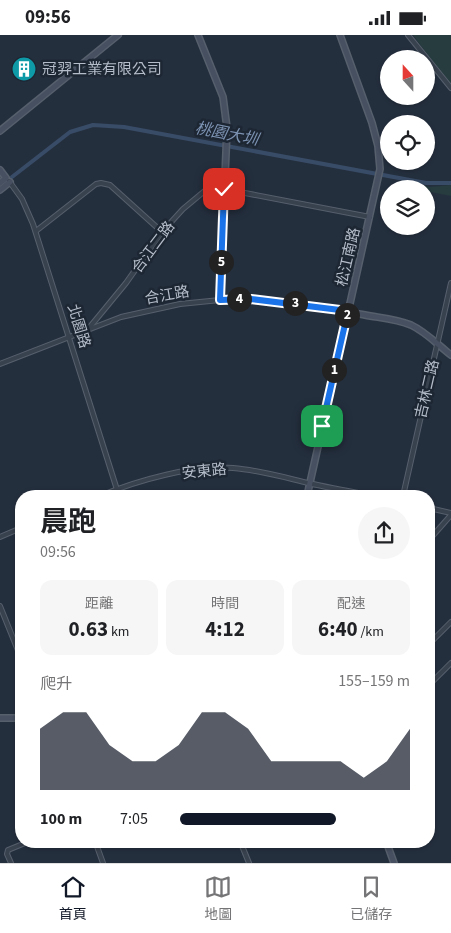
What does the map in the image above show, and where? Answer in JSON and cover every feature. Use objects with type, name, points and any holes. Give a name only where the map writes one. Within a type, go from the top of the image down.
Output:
[{"type":"street","points":[[0,131],[118,35]]},
{"type":"street","points":[[198,35],[223,97],[227,128],[220,300]]},
{"type":"street","name":"松江南路","points":[[308,490],[380,169],[378,146],[372,123],[340,35]]},
{"type":"street","points":[[408,35],[451,88]]},
{"type":"street","name":"北園路","points":[[0,170],[28,211],[36,231],[117,489]]},
{"type":"street","name":"合江二路","points":[[89,328],[129,278],[162,232],[183,209],[225,174]]},
{"type":"street","points":[[0,183],[8,180]]},
{"type":"street","points":[[0,190],[8,180]]},
{"type":"street","points":[[36,231],[96,184],[102,183],[110,185],[162,232]]},
{"type":"street","points":[[224,189],[370,217]]},
{"type":"street","name":"吉林二路","points":[[404,490],[451,283]]},
{"type":"street","name":"合江路","points":[[0,364],[89,328],[122,317],[180,304],[251,299],[348,311],[403,322],[423,332],[451,355]]},
{"type":"street","name":"安東路","points":[[117,489],[153,478],[193,470],[228,468],[270,473],[345,490]]},
{"type":"street","points":[[435,510],[451,514],[435,533]]},
{"type":"street","points":[[0,537],[15,531]]},
{"type":"street","points":[[0,606],[15,643]]},
{"type":"street","points":[[435,638],[451,622]]},
{"type":"street","points":[[435,679],[451,663]]},
{"type":"street","points":[[0,718],[15,718]]},
{"type":"street","points":[[10,863],[7,854],[8,850],[15,847]]},
{"type":"street","points":[[97,848],[103,863]]},
{"type":"street","points":[[243,848],[248,863]]},
{"type":"street","points":[[389,848],[394,863]]},
{"type":"green space","points":[[413,35],[451,35],[451,86],[435,65],[435,50],[424,50]]},
{"type":"green space","points":[[451,185],[451,196],[435,193],[435,187]]},
{"type":"waterway","name":"桃園大圳","points":[[12,177],[70,132],[93,125],[124,127],[426,183],[451,183]]},
{"type":"place","name":"冠羿工業有限公司","points":[[24,69]]},
{"type":"route","points":[[224,189],[220,300],[251,299],[348,311],[322,426]]}]
